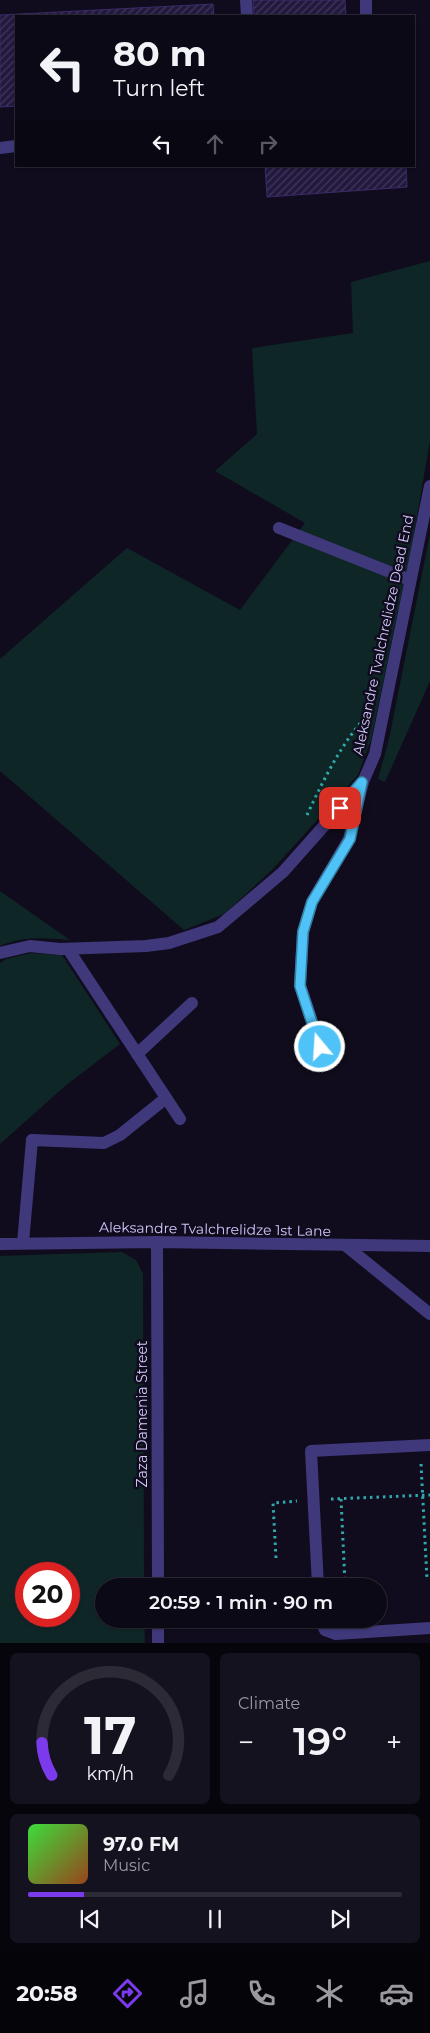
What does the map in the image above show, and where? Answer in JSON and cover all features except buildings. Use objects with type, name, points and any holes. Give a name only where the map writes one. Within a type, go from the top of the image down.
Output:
[{"type":"street","points":[[246,0],[247,15]]},
{"type":"street","points":[[366,0],[366,15]]},
{"type":"street","points":[[0,148],[15,146]]},
{"type":"street","name":"Aleksandre Tvalchrelidze Dead End","points":[[0,953],[30,946],[68,949],[146,946],[170,943],[218,928],[283,872],[362,782],[375,754],[430,486]]},
{"type":"street","points":[[280,528],[410,580]]},
{"type":"street","points":[[325,1061],[300,986],[303,932],[312,902],[350,839],[362,782]]},
{"type":"street","points":[[68,949],[180,1119]]},
{"type":"street","points":[[138,1054],[192,1003]]},
{"type":"street","points":[[23,1243],[32,1140],[104,1143],[120,1135],[166,1098]]},
{"type":"street","name":"Aleksandre Tvalchrelidze 1st Lane","points":[[0,1244],[157,1242],[430,1246]]},
{"type":"street","name":"Zaza Damenia Street","points":[[157,1242],[158,1578]]},
{"type":"street","points":[[345,1245],[430,1314]]},
{"type":"street","points":[[318,1578],[311,1451],[425,1446]]},
{"type":"street","points":[[158,1628],[158,1643]]},
{"type":"street","points":[[324,1628],[336,1634],[430,1628]]},
{"type":"path","points":[[305,818],[324,780],[353,731],[364,718]]},
{"type":"path","points":[[425,1446],[427,1579]]},
{"type":"path","points":[[341,1499],[345,1578]]},
{"type":"green space","points":[[430,261],[430,441],[413,539],[371,740],[358,775],[272,870],[224,914],[184,930],[0,771],[0,659],[127,548],[240,610],[305,523],[215,471],[257,434],[252,348],[353,333],[351,282]]},
{"type":"green space","points":[[430,534],[430,681],[385,782],[378,779],[389,739]]},
{"type":"green space","points":[[0,891],[70,940],[26,939],[0,946]]},
{"type":"green space","points":[[31,953],[62,955],[120,1044],[65,1086],[0,1144],[0,963],[6,959]]},
{"type":"green space","points":[[122,1252],[136,1260],[143,1274],[144,1578],[95,1578],[95,1628],[144,1628],[145,1643],[0,1643],[0,1256]]},
{"type":"route","points":[[320,1047],[300,986],[303,932],[312,902],[350,839],[362,782],[340,808]]}]
